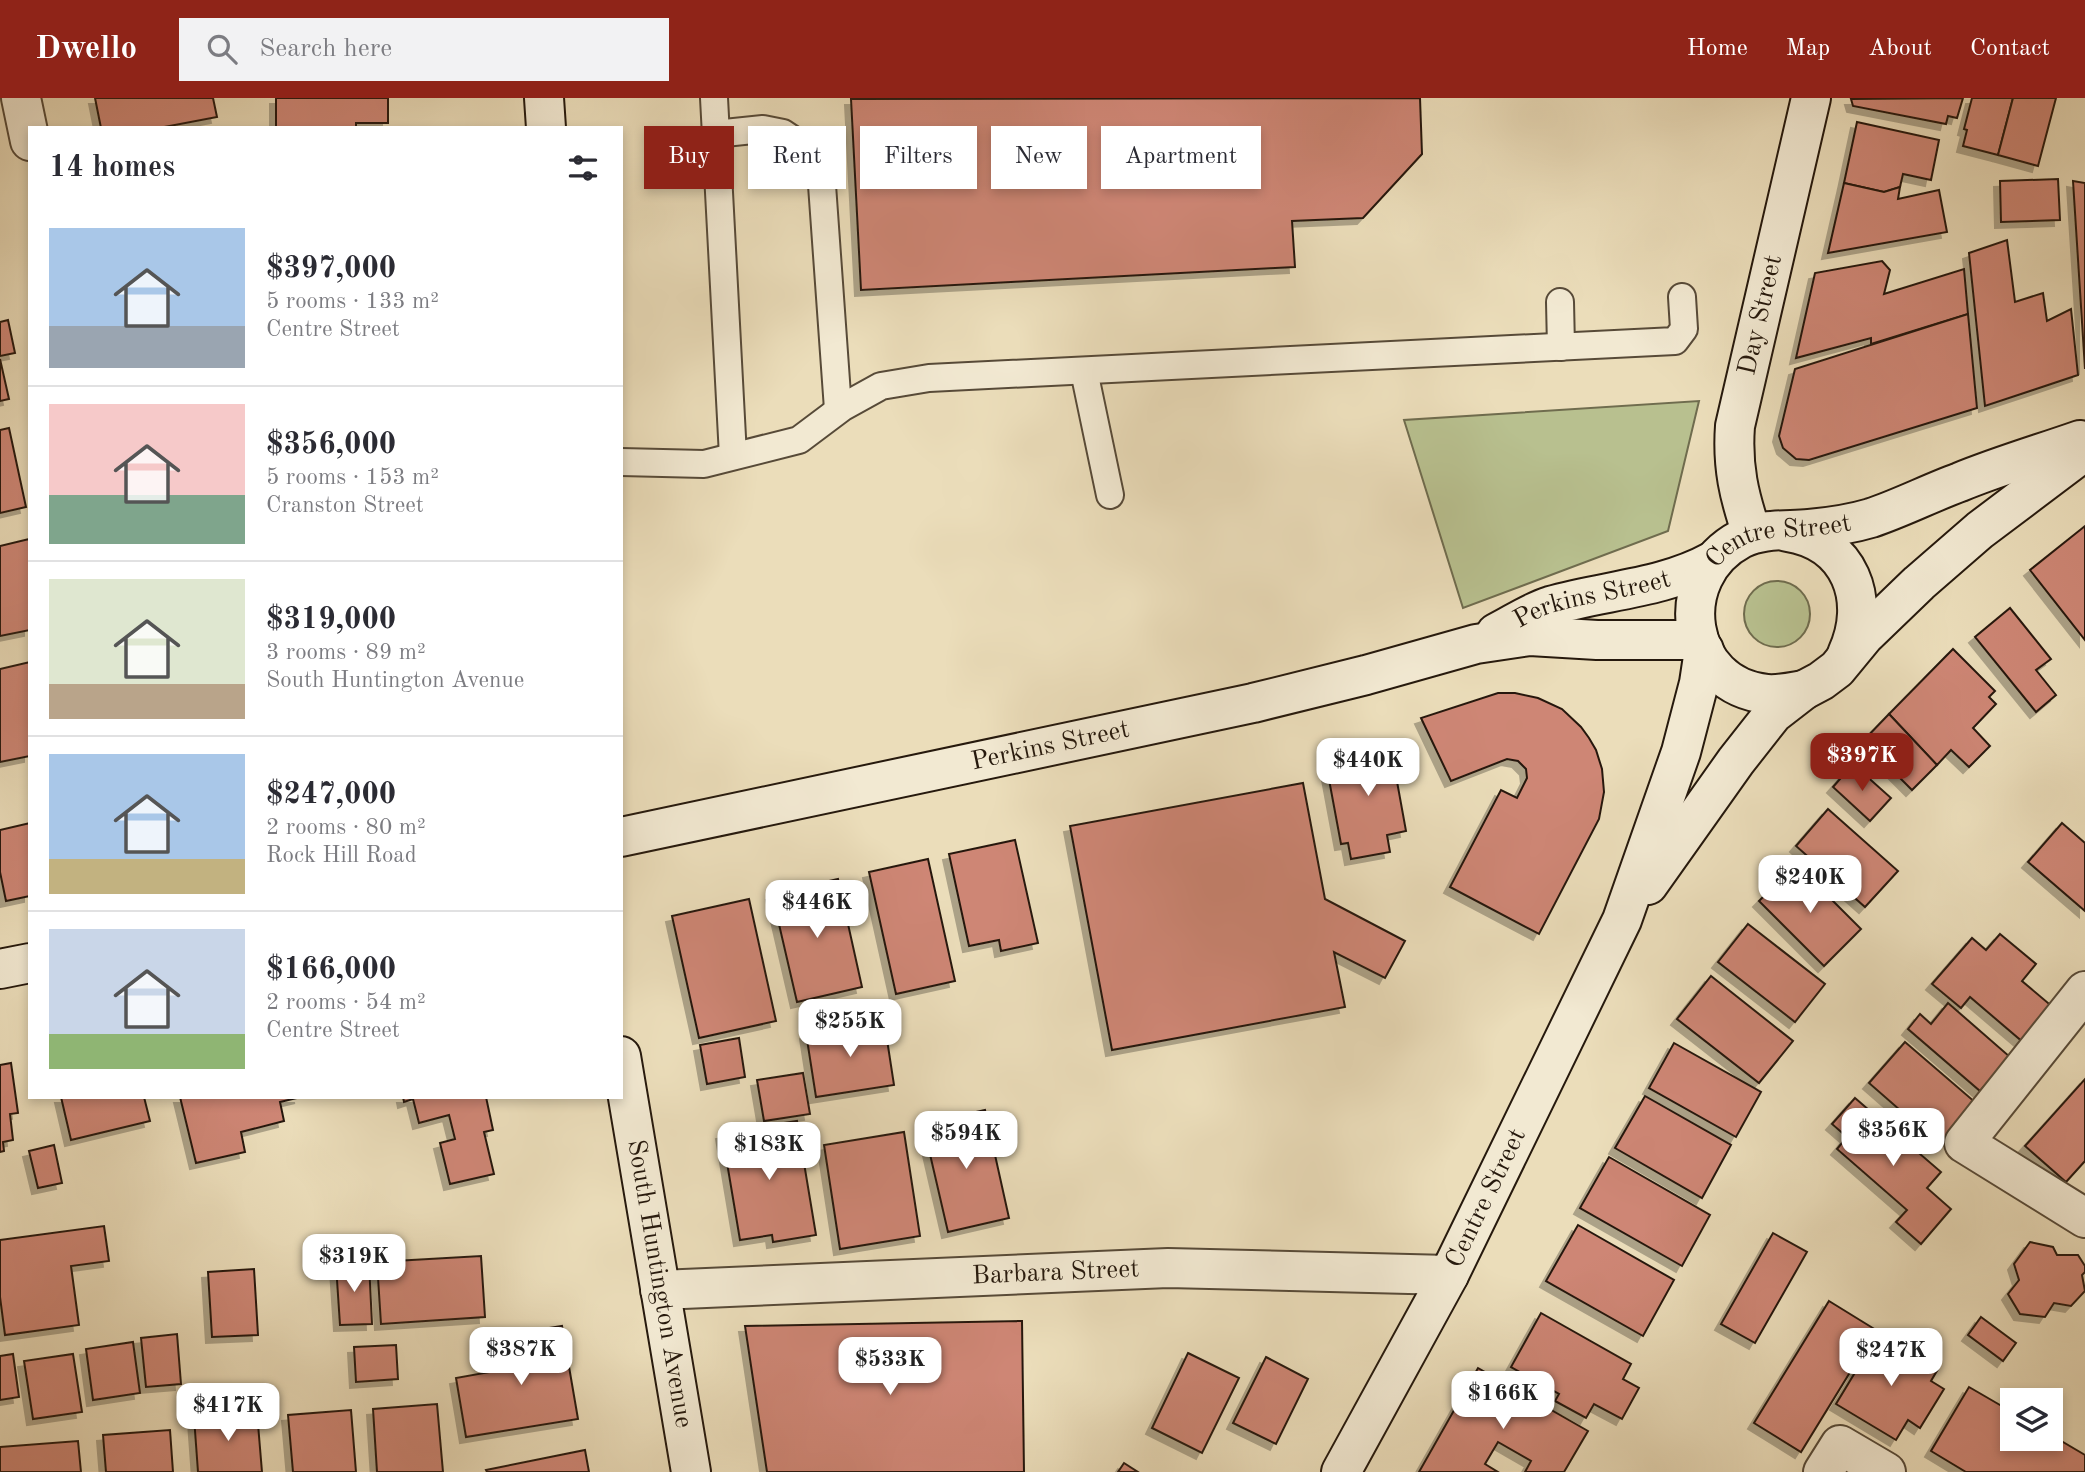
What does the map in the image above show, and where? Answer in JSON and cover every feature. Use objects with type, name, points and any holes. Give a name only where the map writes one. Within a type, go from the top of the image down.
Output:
[{"type":"main road","points":[[21,98],[28,131]]},
{"type":"main road","points":[[544,98],[546,126]]},
{"type":"main road","name":"Day Street","points":[[1766,532],[1741,503],[1734,467],[1735,426],[1811,98]]},
{"type":"main road","name":"Centre Street","points":[[1343,1471],[1449,1275],[1622,920],[1681,752],[1699,683],[1702,645],[1694,615],[1696,595],[1702,577],[1713,561],[1727,547],[1766,532],[1829,527],[1872,517],[1979,474],[2085,439]]},
{"type":"main road","name":"Centre Street","points":[[1622,920],[1760,729],[1773,715],[1804,690],[1837,669],[1847,654],[1919,583],[1980,530],[2085,451]]},
{"type":"main road","points":[[1766,532],[1798,533],[1815,540],[1831,551],[1848,573],[1858,599],[1858,618],[1855,637],[1847,654]]},
{"type":"main road","name":"Perkins Street","points":[[1476,644],[1549,607],[1667,581],[1713,561]]},
{"type":"main road","name":"Perkins Street","points":[[623,837],[1253,703],[1476,644],[1530,636],[1702,645]]},
{"type":"main road","points":[[1702,645],[1715,668],[1747,689],[1766,694],[1804,690]]},
{"type":"main road","points":[[0,969],[28,963]]},
{"type":"main road","points":[[2085,991],[1964,1143],[2085,1218]]},
{"type":"main road","name":"South Huntington Avenue","points":[[623,1068],[691,1472]]},
{"type":"main road","name":"Barbara Street","points":[[660,1290],[1168,1268],[1449,1275]]},
{"type":"main road","points":[[1823,1472],[1840,1445],[1886,1472]]},
{"type":"lane","points":[[714,98],[715,126]]},
{"type":"lane","points":[[734,132],[763,130],[783,133],[801,145],[815,161],[822,185],[838,410]]},
{"type":"lane","points":[[718,189],[733,456]]},
{"type":"lane","points":[[623,462],[704,464],[799,440],[838,410],[881,386],[929,378],[1675,341],[1684,329],[1682,297]]},
{"type":"lane","points":[[1560,302],[1561,347]]},
{"type":"lane","points":[[1084,371],[1110,495]]},
{"type":"green space","points":[[1699,401],[1668,531],[1463,608],[1404,420]]},
{"type":"green space","points":[[1777,581],[1800,591],[1810,614],[1800,637],[1777,647],[1754,637],[1744,614],[1754,591]]},
{"type":"building","points":[[95,98],[213,98],[217,117],[170,126],[101,126]]},
{"type":"building","points":[[276,98],[388,98],[388,123],[356,123],[356,126],[276,126]]},
{"type":"building","points":[[1420,98],[1422,154],[1363,218],[1292,221],[1295,267],[861,290],[851,99]]},
{"type":"building","points":[[1963,98],[1957,118],[1948,116],[1946,124],[1853,106],[1851,99]]},
{"type":"building","points":[[1972,98],[2013,98],[1998,155],[1963,146],[1967,130],[1964,129]]},
{"type":"building","points":[[2013,98],[2056,98],[2038,166],[1998,155]]},
{"type":"building","points":[[1857,122],[1939,140],[1931,180],[1903,174],[1900,187],[1884,192],[1844,183]]},
{"type":"building","points":[[2058,179],[2060,220],[2001,222],[2000,181]]},
{"type":"building","points":[[2073,181],[2085,183],[2085,369]]},
{"type":"building","points":[[1844,183],[1884,192],[1900,187],[1898,199],[1939,190],[1947,232],[1828,253]]},
{"type":"building","points":[[2007,240],[2015,302],[2043,293],[2047,321],[2071,309],[2078,375],[1985,406],[1969,253]]},
{"type":"building","points":[[1882,261],[1890,270],[1884,294],[1964,269],[1968,314],[1871,344],[1871,338],[1796,358],[1815,273]]},
{"type":"building","points":[[1968,314],[1977,408],[1809,460],[1796,459],[1783,448],[1779,436],[1795,369]]},
{"type":"building","points":[[8,320],[15,353],[0,356],[0,322]]},
{"type":"building","points":[[0,359],[9,399],[0,401]]},
{"type":"building","points":[[9,428],[26,507],[0,513],[0,430]]},
{"type":"building","points":[[2085,526],[2085,640],[2030,570]]},
{"type":"building","points":[[28,539],[28,630],[0,636],[0,546]]},
{"type":"building","points":[[2010,608],[2051,659],[2036,670],[2056,695],[2036,712],[1975,637]]},
{"type":"building","points":[[1953,649],[1995,691],[1989,697],[1996,704],[1973,728],[1990,746],[1969,767],[1951,750],[1937,765],[1889,714]]},
{"type":"building","points":[[28,662],[28,756],[0,762],[0,669]]},
{"type":"building","points":[[1498,693],[1515,693],[1538,698],[1562,709],[1589,738],[1602,769],[1604,792],[1599,819],[1539,934],[1450,887],[1501,790],[1517,798],[1527,778],[1526,769],[1518,761],[1507,759],[1451,781],[1421,718]]},
{"type":"building","points":[[1889,714],[1937,765],[1912,790],[1863,741]]},
{"type":"building","points":[[1405,743],[1410,773],[1396,776],[1406,831],[1387,835],[1390,852],[1351,859],[1348,843],[1341,844],[1325,758]]},
{"type":"building","points":[[1853,764],[1891,798],[1870,821],[1833,787]]},
{"type":"building","points":[[1303,783],[1325,899],[1405,941],[1385,978],[1334,952],[1345,1007],[1112,1050],[1070,826]]},
{"type":"building","points":[[1828,809],[1898,871],[1865,907],[1796,846]]},
{"type":"building","points":[[28,823],[28,896],[6,901],[0,872],[0,830]]},
{"type":"building","points":[[2062,823],[2085,843],[2085,911],[2028,862]]},
{"type":"building","points":[[1015,840],[1038,943],[1001,951],[999,940],[969,946],[949,854]]},
{"type":"building","points":[[928,859],[955,981],[896,994],[869,872]]},
{"type":"building","points":[[1796,864],[1861,929],[1824,966],[1759,901]]},
{"type":"building","points":[[838,879],[862,987],[797,1002],[772,894]]},
{"type":"building","points":[[749,899],[776,1021],[699,1038],[672,916]]},
{"type":"building","points":[[1748,924],[1825,984],[1795,1022],[1718,962]]},
{"type":"building","points":[[2000,934],[2036,964],[2022,981],[2054,1008],[2024,1043],[1970,997],[1961,1008],[1932,984],[1972,938],[1986,950]]},
{"type":"building","points":[[1711,976],[1793,1041],[1759,1083],[1677,1019]]},
{"type":"building","points":[[1948,1003],[2010,1057],[1980,1091],[1908,1029],[1920,1014],[1931,1024]]},
{"type":"building","points":[[884,1020],[894,1085],[816,1097],[806,1033]]},
{"type":"building","points":[[739,1038],[745,1077],[707,1084],[700,1045]]},
{"type":"building","points":[[1905,1042],[1976,1103],[1940,1145],[1869,1083]]},
{"type":"building","points":[[1674,1043],[1761,1092],[1736,1137],[1649,1088]]},
{"type":"building","points":[[11,1063],[18,1113],[10,1114],[13,1140],[3,1142],[4,1151],[0,1152],[0,1065]]},
{"type":"building","points":[[803,1073],[810,1114],[764,1121],[757,1080]]},
{"type":"building","points":[[2085,1079],[2085,1161],[2066,1182],[2025,1146]]},
{"type":"building","points":[[1645,1096],[1731,1145],[1702,1198],[1615,1148]]},
{"type":"building","points":[[1855,1098],[1941,1172],[1927,1188],[1951,1209],[1921,1244],[1896,1222],[1907,1210],[1837,1149],[1847,1137],[1832,1124]]},
{"type":"building","points":[[61,1099],[144,1099],[150,1121],[71,1140]]},
{"type":"building","points":[[180,1099],[293,1099],[280,1102],[284,1121],[241,1132],[245,1152],[196,1163]]},
{"type":"building","points":[[413,1099],[486,1099],[493,1130],[484,1132],[494,1174],[450,1184],[440,1143],[455,1139],[449,1115],[419,1123]]},
{"type":"building","points":[[985,1110],[1009,1218],[948,1232],[923,1124]]},
{"type":"building","points":[[797,1121],[816,1235],[773,1242],[772,1235],[740,1240],[722,1133]]},
{"type":"building","points":[[904,1132],[920,1236],[840,1249],[824,1145]]},
{"type":"building","points":[[54,1145],[62,1183],[38,1188],[29,1151]]},
{"type":"building","points":[[1609,1157],[1710,1215],[1682,1266],[1580,1208]]},
{"type":"building","points":[[1578,1225],[1674,1280],[1643,1336],[1546,1281]]},
{"type":"building","points":[[104,1226],[109,1261],[71,1266],[79,1325],[5,1335],[0,1297],[0,1240]]},
{"type":"building","points":[[1773,1233],[1807,1252],[1755,1343],[1721,1324]]},
{"type":"building","points":[[2030,1242],[2053,1247],[2057,1255],[2078,1255],[2085,1266],[2082,1275],[2085,1291],[2071,1306],[2054,1303],[2045,1317],[2020,1314],[2008,1294],[2019,1280],[2014,1264]]},
{"type":"building","points":[[481,1256],[485,1317],[381,1324],[377,1262]]},
{"type":"building","points":[[369,1263],[372,1324],[340,1325],[336,1265]]},
{"type":"building","points":[[254,1269],[258,1335],[212,1337],[208,1272]]},
{"type":"building","points":[[1829,1301],[1876,1330],[1801,1452],[1754,1423]]},
{"type":"building","points":[[1541,1313],[1631,1364],[1623,1379],[1639,1388],[1622,1419],[1594,1404],[1586,1418],[1555,1401],[1559,1394],[1511,1367]]},
{"type":"building","points":[[1981,1317],[2016,1343],[2003,1361],[1968,1335]]},
{"type":"building","points":[[1022,1321],[1024,1472],[767,1472],[745,1326]]},
{"type":"building","points":[[562,1326],[578,1419],[466,1437],[456,1378],[512,1368],[507,1335]]},
{"type":"building","points":[[1879,1333],[1938,1369],[1931,1381],[1944,1389],[1920,1428],[1908,1420],[1896,1440],[1836,1404]]},
{"type":"building","points":[[177,1334],[181,1384],[146,1387],[141,1338]]},
{"type":"building","points":[[133,1342],[140,1393],[93,1400],[86,1349]]},
{"type":"building","points":[[396,1345],[398,1379],[356,1382],[354,1347]]},
{"type":"building","points":[[1188,1353],[1239,1378],[1202,1453],[1152,1428]]},
{"type":"building","points":[[13,1354],[19,1397],[0,1400],[0,1356]]},
{"type":"building","points":[[73,1354],[82,1412],[33,1419],[24,1361]]},
{"type":"building","points":[[1266,1357],[1308,1379],[1276,1444],[1233,1423]]},
{"type":"building","points":[[1478,1368],[1588,1431],[1564,1472],[1525,1472],[1531,1461],[1498,1442],[1485,1464],[1498,1472],[1419,1472]]},
{"type":"building","points":[[1969,1387],[2000,1405],[2000,1451],[2063,1451],[2063,1442],[2085,1455],[2085,1472],[1966,1472],[1931,1451]]},
{"type":"building","points":[[437,1404],[443,1472],[377,1472],[373,1409]]},
{"type":"building","points":[[351,1410],[356,1472],[293,1472],[288,1415]]},
{"type":"building","points":[[257,1412],[262,1472],[198,1472],[194,1417]]},
{"type":"building","points":[[170,1430],[173,1472],[106,1472],[103,1435]]},
{"type":"building","points":[[78,1441],[81,1472],[0,1472],[0,1447]]},
{"type":"building","points":[[585,1450],[589,1472],[486,1470]]},
{"type":"building","points":[[1124,1463],[1138,1472],[1118,1472]]}]
